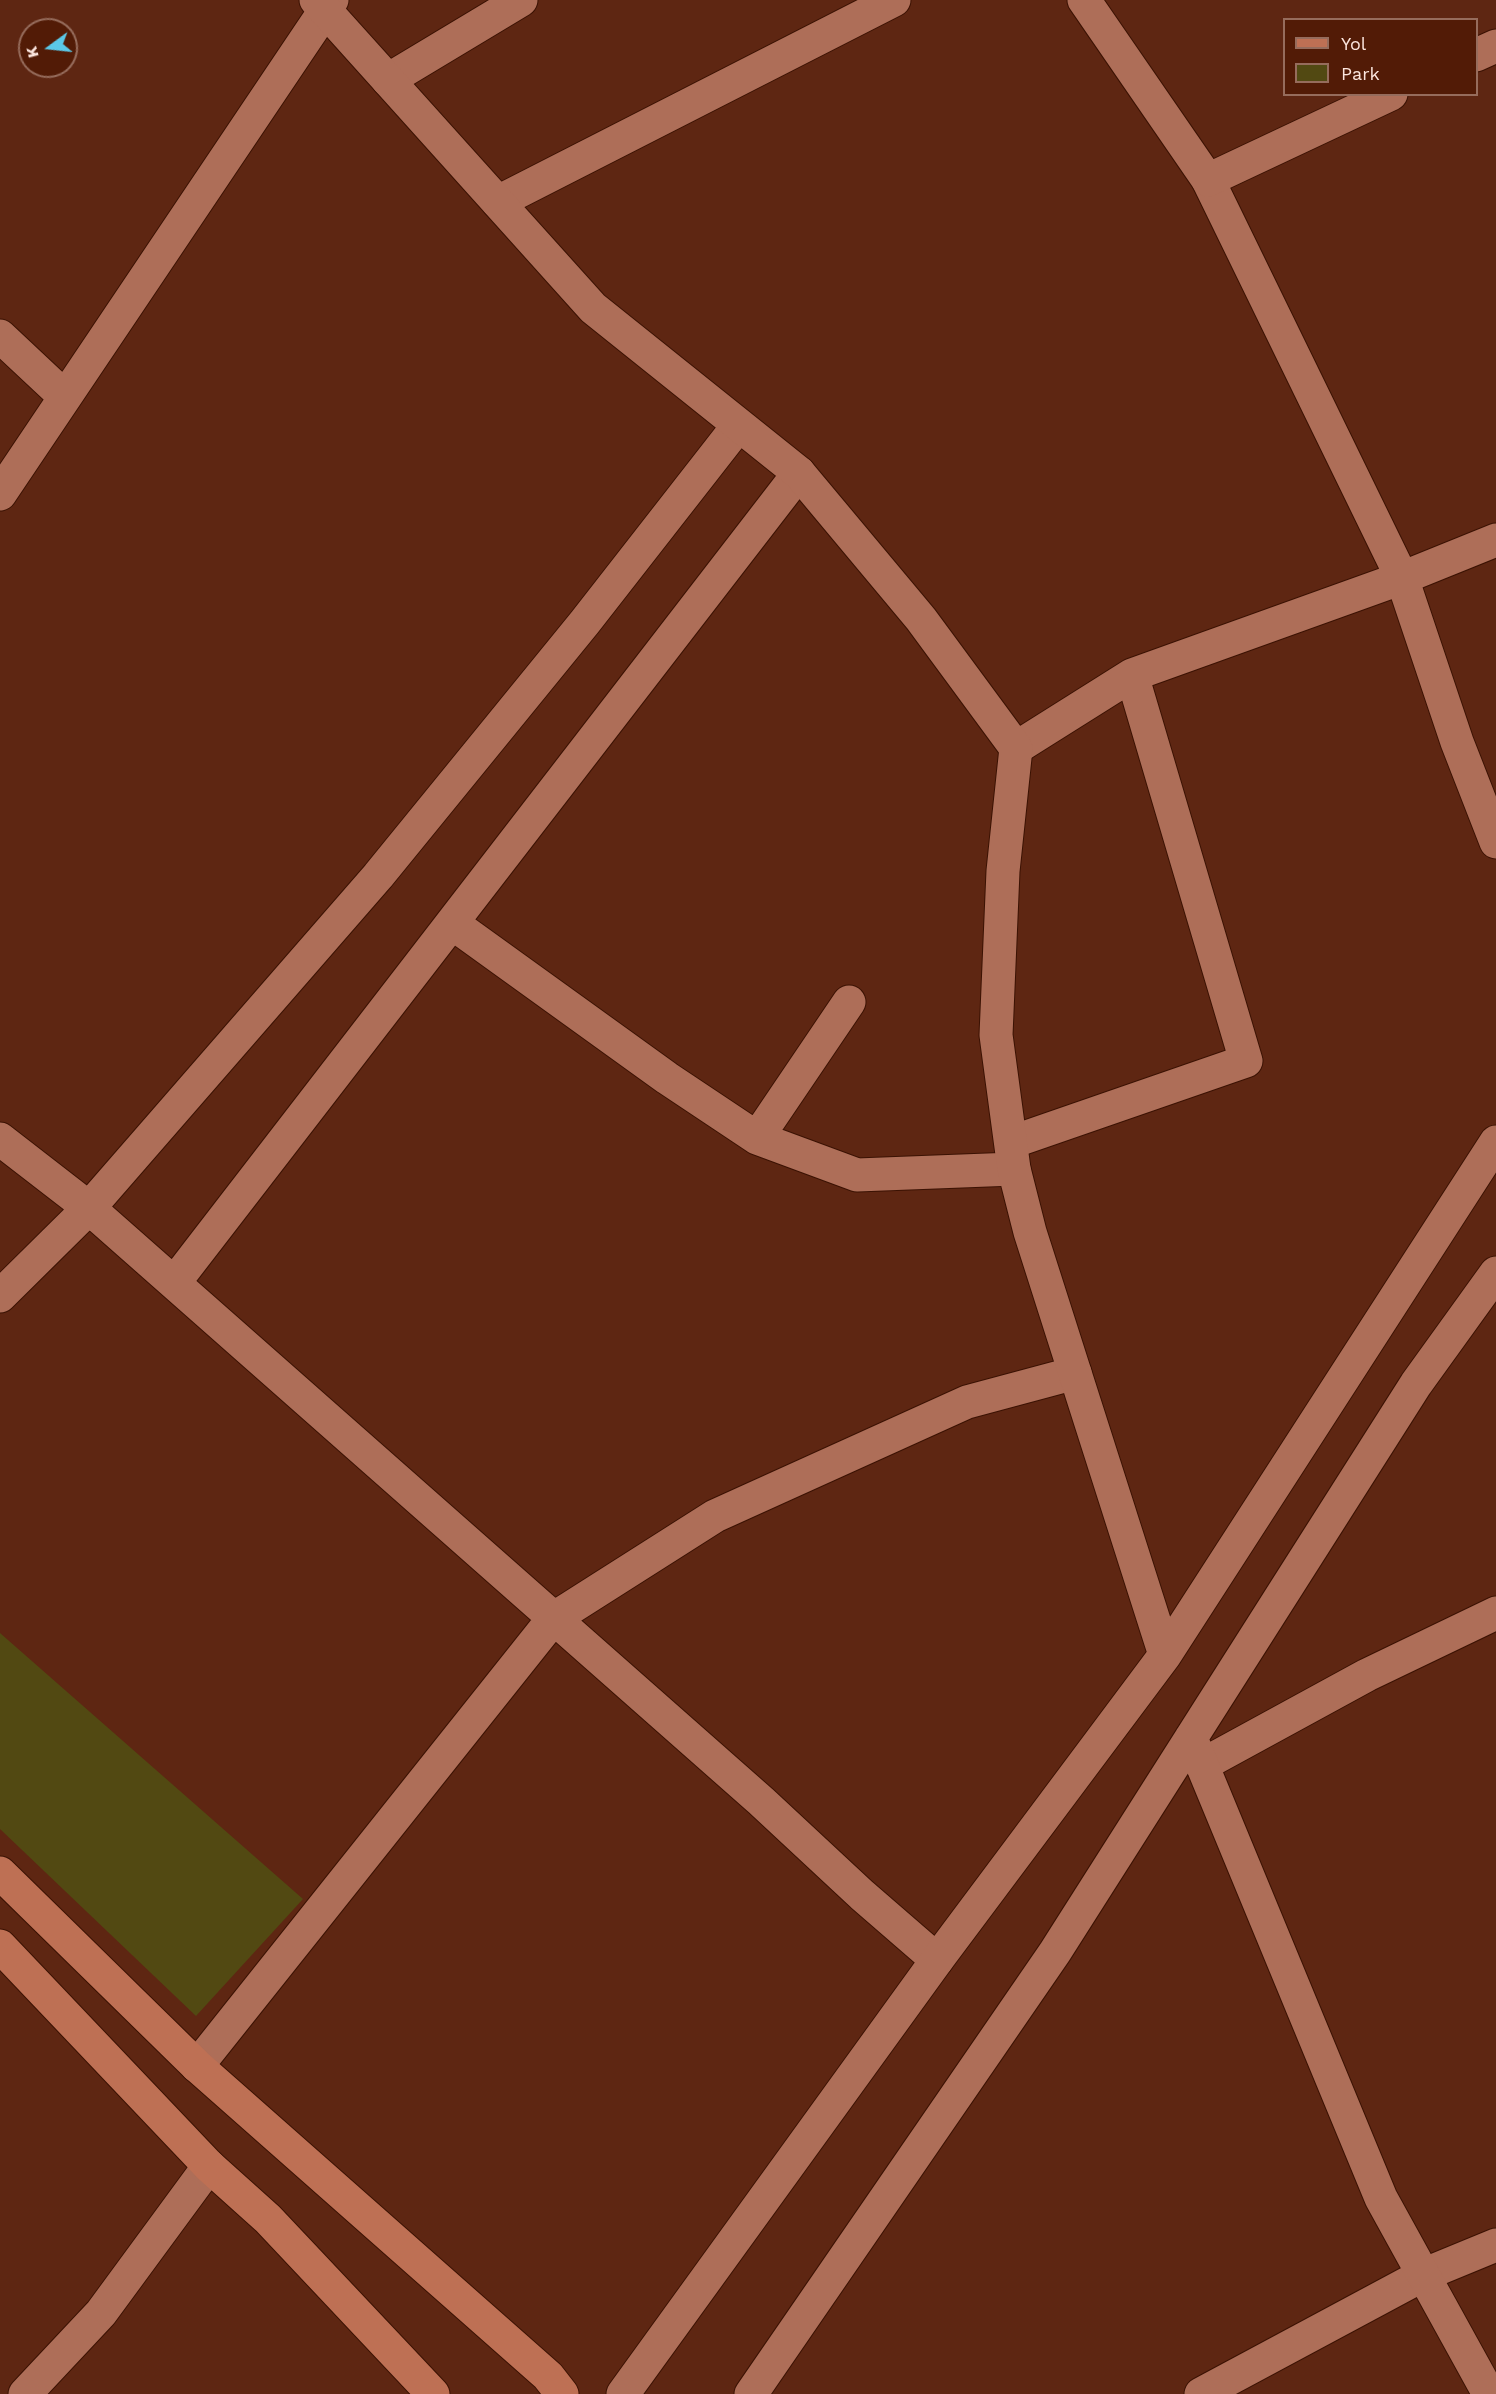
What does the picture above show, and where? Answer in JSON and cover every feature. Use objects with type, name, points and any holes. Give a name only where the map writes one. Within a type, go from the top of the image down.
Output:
[{"type":"main road","points":[[0,1873],[197,2066],[548,2376],[562,2394]]},
{"type":"main road","points":[[0,1946],[209,2166],[268,2219],[433,2394]]},
{"type":"street","points":[[388,80],[521,0]]},
{"type":"street","points":[[498,202],[894,0]]},
{"type":"street","points":[[1084,0],[1208,180],[1402,578],[1457,742],[1496,842]]},
{"type":"street","points":[[0,494],[324,3],[388,80],[593,308],[799,473],[921,619],[1016,748],[1003,872],[996,1035],[1013,1155],[1030,1232],[1165,1655]]},
{"type":"street","points":[[1478,54],[1496,46]]},
{"type":"street","points":[[1208,180],[1387,96]]},
{"type":"street","points":[[0,336],[65,397]]},
{"type":"street","points":[[0,1296],[89,1208],[385,867],[585,621],[738,426]]},
{"type":"street","points":[[174,1283],[799,473]]},
{"type":"street","points":[[1016,748],[1132,675],[1402,578],[1496,540]]},
{"type":"street","points":[[452,923],[667,1078],[757,1138],[857,1174],[1013,1155],[1246,1061],[1132,675]]},
{"type":"street","points":[[757,1138],[849,1002]]},
{"type":"street","points":[[0,1139],[89,1208],[761,1801],[862,1895],[937,1960]]},
{"type":"street","points":[[622,2394],[937,1960],[1165,1655],[1496,1143]]},
{"type":"street","points":[[751,2394],[1055,1952],[1197,1751],[1416,1384],[1496,1273]]},
{"type":"street","points":[[197,2066],[553,1619],[715,1516],[967,1402],[1075,1373]]},
{"type":"street","points":[[1197,1751],[1367,1675],[1496,1613]]},
{"type":"street","points":[[1197,1751],[1381,2198],[1489,2394]]},
{"type":"street","points":[[25,2394],[100,2313],[209,2166]]},
{"type":"street","points":[[1201,2394],[1423,2275],[1496,2245]]},
{"type":"green space","points":[[0,1633],[303,1899],[196,2016],[0,1829]]}]
